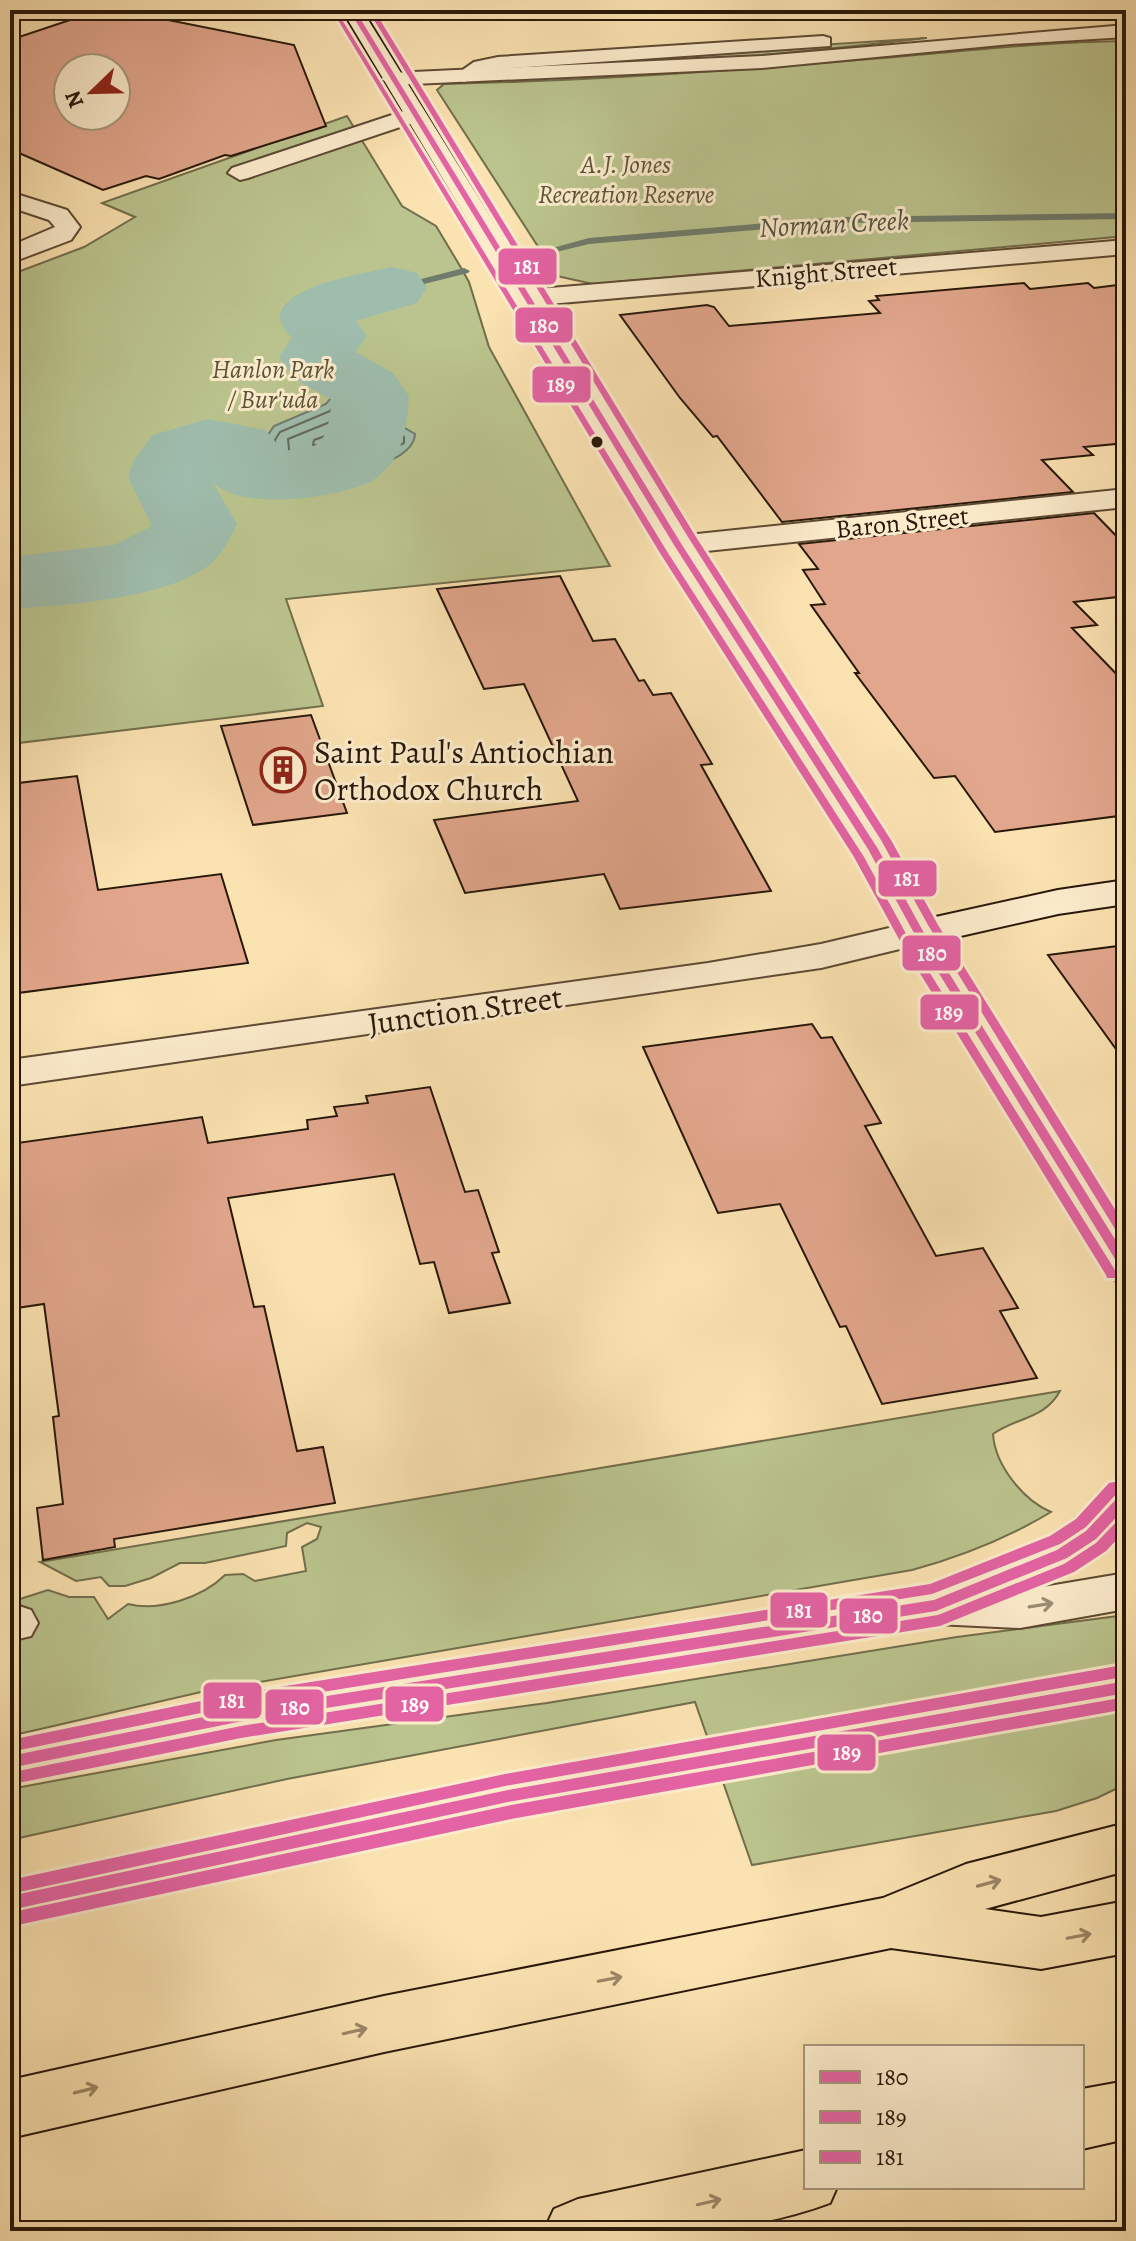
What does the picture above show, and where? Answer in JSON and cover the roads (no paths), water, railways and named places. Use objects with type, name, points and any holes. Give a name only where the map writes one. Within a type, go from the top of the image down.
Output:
[{"type":"highway","points":[[10,2109],[384,2024],[891,1922],[966,1889],[1126,1847]]},
{"type":"highway","points":[[891,1922],[1041,1943],[1126,1927]]},
{"type":"highway","points":[[1084,2119],[1126,2110]]},
{"type":"highway","points":[[578,2231],[804,2181]]},
{"type":"street","points":[[352,10],[413,115],[678,545],[873,849],[919,933],[1126,1267]]},
{"type":"street","points":[[392,79],[762,62],[1011,38],[1126,31]]},
{"type":"street","points":[[240,173],[413,115]]},
{"type":"street","points":[[10,199],[58,215],[68,227],[62,235],[10,255]]},
{"type":"street","name":"Knight Street","points":[[526,298],[1126,247]]},
{"type":"street","name":"Baron Street","points":[[678,545],[1126,498]]},
{"type":"street","name":"Junction Street","points":[[10,1073],[708,975],[821,956],[1058,902],[1126,892]]},
{"type":"lane","points":[[464,76],[481,66],[498,63],[823,42]]},
{"type":"lane","points":[[936,1605],[1062,1554],[1091,1535],[1126,1498]]},
{"type":"lane","points":[[10,1762],[238,1716],[936,1605],[1020,1609],[1126,1591]]},
{"type":"lane","points":[[10,1903],[301,1838],[715,1758],[1126,1687]]},
{"type":"water","points":[[325,367],[372,387],[377,393],[376,402],[388,418],[415,434],[408,448],[392,459],[342,474],[286,477],[246,471],[271,460],[265,439],[274,426],[326,404],[341,386]]},
{"type":"waterway","name":"Norman Creek","points":[[544,252],[589,241],[838,220],[1126,216]]},
{"type":"waterway","name":"Norman Creek","points":[[392,288],[464,271]]},
{"type":"waterway","name":"Norman Creek","points":[[10,583],[114,572],[168,555],[186,541],[195,524],[180,502],[169,477],[176,458],[189,448],[208,443],[228,444],[243,451],[242,466],[246,471],[273,474],[321,472],[348,460],[358,451],[364,438],[371,396],[360,384],[329,368],[316,357],[330,336],[317,322],[316,313],[338,302],[392,288]]},
{"type":"place","name":"Saint Paul's Antiochian Orthodox Church","points":[[283,770]]},
{"type":"park label","name":"A.J. Jones Recreation Reserve","points":[[626,179]]},
{"type":"park label","name":"Hanlon Park / Bur'uda","points":[[273,384]]}]
